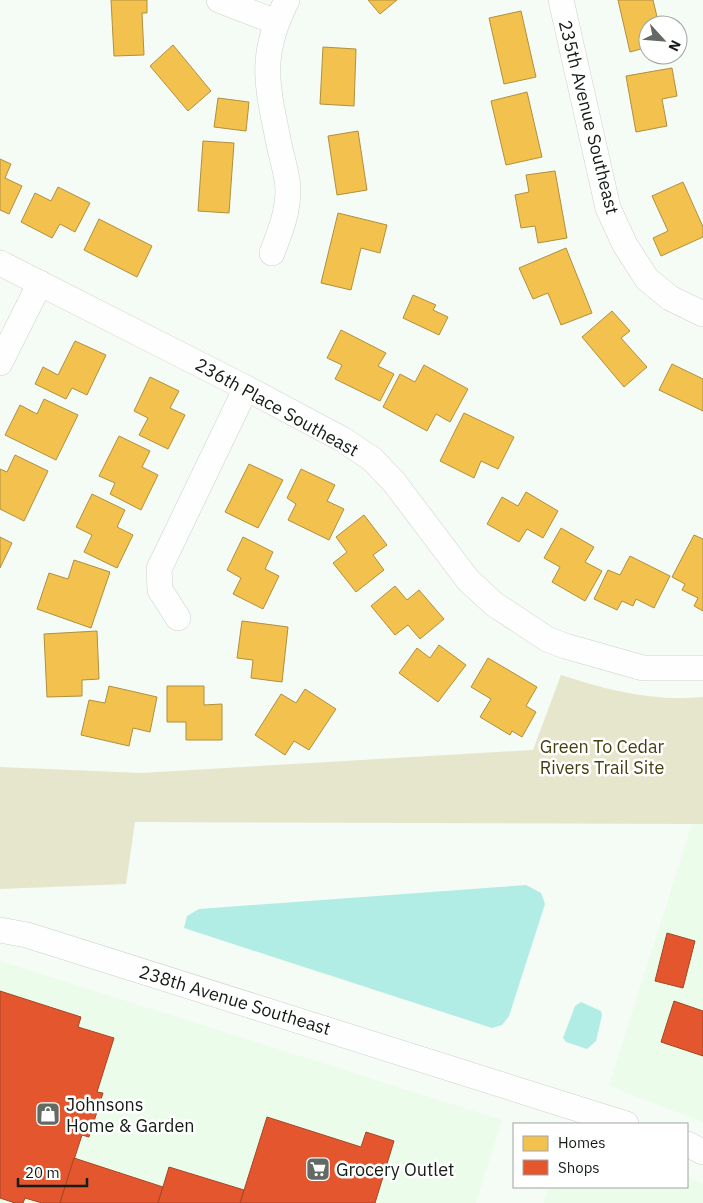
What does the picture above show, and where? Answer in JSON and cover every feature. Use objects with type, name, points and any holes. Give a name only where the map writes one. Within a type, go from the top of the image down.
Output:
[{"type":"street","points":[[219,0],[276,22]]},
{"type":"street","points":[[272,253],[284,224],[288,188],[267,80],[266,62],[276,22],[287,0]]},
{"type":"street","name":"235th Avenue Southeast","points":[[561,0],[608,208],[625,245],[647,279],[670,298],[703,314]]},
{"type":"street","name":"236th Place Southeast","points":[[0,263],[246,388],[342,439],[372,459],[394,482],[468,580],[494,604],[547,639],[643,668],[703,668]]},
{"type":"street","points":[[0,363],[40,283]]},
{"type":"street","points":[[178,618],[160,590],[159,568],[246,388]]},
{"type":"street","name":"238th Avenue Southeast","points":[[0,930],[27,935],[623,1123]]},
{"type":"street","points":[[688,1144],[703,1152]]},
{"type":"shaded area","points":[[692,824],[703,824],[703,1122],[609,1086]]},
{"type":"shaded area","points":[[0,961],[502,1120],[476,1203],[0,1203]]},
{"type":"shaded area","points":[[688,1177],[703,1184],[703,1203],[544,1203],[549,1188],[688,1188]]},
{"type":"green space","name":"Green To Cedar Rivers Trail Site","points":[[561,675],[631,694],[667,698],[703,697],[703,824],[135,822],[126,884],[0,889],[0,767],[141,773],[533,750]]},
{"type":"water","points":[[526,885],[541,893],[545,904],[509,1016],[502,1025],[492,1028],[184,928],[187,916],[199,909]]},
{"type":"water","points":[[581,1002],[601,1011],[602,1015],[596,1041],[587,1049],[566,1042],[563,1038],[575,1006]]},
{"type":"building: Homes","points":[[111,0],[147,0],[147,13],[142,13],[144,55],[114,56]]},
{"type":"building: Homes","points":[[368,0],[397,0],[380,14]]},
{"type":"building: Homes","points":[[618,0],[653,0],[657,15],[638,15],[638,50],[630,52]]},
{"type":"building: Homes","points":[[521,11],[536,77],[504,84],[489,18]]},
{"type":"building: Homes","points":[[173,45],[211,91],[188,111],[150,66]]},
{"type":"building: Homes","points":[[323,47],[356,49],[354,106],[320,104]]},
{"type":"building: Homes","points":[[672,68],[677,96],[662,99],[667,126],[636,132],[626,76]]},
{"type":"building: Homes","points":[[527,92],[542,157],[506,165],[491,101]]},
{"type":"building: Homes","points":[[218,98],[249,102],[246,131],[214,127]]},
{"type":"building: Homes","points":[[358,131],[367,190],[337,195],[328,136]]},
{"type":"building: Homes","points":[[203,141],[234,143],[229,213],[198,211]]},
{"type":"building: Homes","points":[[0,159],[11,164],[5,178],[22,186],[9,214],[0,210]]},
{"type":"building: Homes","points":[[555,171],[567,238],[538,243],[535,226],[521,228],[515,195],[529,192],[526,175]]},
{"type":"building: Homes","points":[[683,182],[703,227],[703,237],[661,256],[653,238],[668,231],[652,196]]},
{"type":"building: Homes","points":[[58,187],[90,203],[75,232],[60,224],[52,238],[21,222],[35,193],[51,201]]},
{"type":"building: Homes","points":[[338,213],[387,225],[380,253],[361,248],[351,290],[321,283]]},
{"type":"building: Homes","points":[[99,219],[152,246],[137,277],[84,250]]},
{"type":"building: Homes","points":[[566,248],[592,313],[561,325],[548,293],[533,299],[519,268]]},
{"type":"building: Homes","points":[[413,295],[436,305],[433,310],[448,317],[439,335],[403,318]]},
{"type":"building: Homes","points":[[612,311],[630,331],[621,338],[647,367],[624,387],[582,337]]},
{"type":"building: Homes","points":[[341,330],[386,353],[378,366],[394,374],[380,401],[335,379],[342,365],[327,358]]},
{"type":"building: Homes","points":[[75,341],[106,355],[87,395],[72,388],[66,399],[35,384],[43,367],[58,375]]},
{"type":"building: Homes","points":[[672,364],[703,379],[703,411],[659,390]]},
{"type":"building: Homes","points":[[424,365],[468,389],[450,422],[436,414],[427,431],[383,407],[400,374],[415,382]]},
{"type":"building: Homes","points":[[150,377],[179,391],[170,408],[185,415],[168,449],[139,435],[148,418],[134,411]]},
{"type":"building: Homes","points":[[44,399],[78,415],[56,460],[5,435],[20,405],[37,414]]},
{"type":"building: Homes","points":[[464,413],[514,437],[498,469],[481,461],[474,478],[440,461]]},
{"type":"building: Homes","points":[[119,436],[150,451],[142,467],[158,475],[141,510],[110,494],[115,483],[99,476]]},
{"type":"building: Homes","points":[[15,455],[48,471],[24,521],[0,509],[0,469],[7,472]]},
{"type":"building: Homes","points":[[249,464],[283,480],[258,528],[225,512]]},
{"type":"building: Homes","points":[[301,469],[335,485],[327,501],[344,509],[329,540],[288,520],[296,504],[287,498]]},
{"type":"building: Homes","points":[[526,492],[558,511],[543,538],[527,529],[519,542],[487,524],[502,497],[518,506]]},
{"type":"building: Homes","points":[[92,494],[125,510],[117,527],[133,535],[117,568],[84,552],[92,535],[76,527]]},
{"type":"building: Homes","points":[[364,515],[387,545],[373,555],[384,570],[356,592],[333,563],[347,552],[336,537]]},
{"type":"building: Homes","points":[[561,528],[594,547],[585,562],[602,571],[585,601],[552,582],[560,567],[544,558]]},
{"type":"building: Homes","points":[[694,535],[703,539],[703,611],[694,606],[698,598],[682,590],[685,584],[672,577]]},
{"type":"building: Homes","points":[[0,537],[12,543],[0,568]]},
{"type":"building: Homes","points":[[243,537],[273,552],[265,569],[279,576],[263,609],[233,594],[241,578],[227,570]]},
{"type":"building: Homes","points":[[630,556],[670,576],[654,608],[636,599],[633,606],[622,601],[617,610],[594,599],[608,570],[620,575]]},
{"type":"building: Homes","points":[[74,560],[110,572],[91,628],[37,609],[49,573],[68,579]]},
{"type":"building: Homes","points":[[395,586],[407,600],[419,590],[444,619],[420,639],[408,625],[395,635],[371,606]]},
{"type":"building: Homes","points":[[242,621],[288,627],[282,682],[251,678],[253,660],[237,658]]},
{"type":"building: Homes","points":[[97,631],[99,679],[82,680],[82,696],[47,697],[44,634]]},
{"type":"building: Homes","points":[[439,645],[466,665],[438,702],[399,673],[417,648],[430,658]]},
{"type":"building: Homes","points":[[488,658],[537,687],[526,706],[536,712],[522,737],[512,731],[510,735],[480,717],[491,699],[471,687]]},
{"type":"building: Homes","points":[[109,686],[157,697],[150,732],[133,728],[129,746],[81,735],[89,700],[105,703]]},
{"type":"building: Homes","points":[[167,686],[204,686],[204,705],[222,704],[222,740],[186,740],[186,722],[167,722]]},
{"type":"building: Homes","points":[[305,689],[336,709],[309,750],[294,741],[285,755],[255,735],[281,694],[296,703]]},
{"type":"building: Shops","points":[[667,933],[695,941],[683,988],[655,981]]},
{"type":"building: Shops","name":"Johnsons Home & Garden","points":[[0,991],[81,1017],[78,1027],[114,1038],[97,1092],[103,1093],[89,1137],[82,1135],[60,1203],[42,1203],[25,1198],[23,1203],[15,1203],[0,1198]]},
{"type":"building: Shops","points":[[674,1001],[703,1011],[703,1056],[661,1042]]},
{"type":"building: Shops","name":"Grocery Outlet","points":[[267,1117],[361,1147],[366,1132],[394,1141],[375,1203],[240,1203]]},
{"type":"building: Shops","points":[[74,1158],[163,1187],[158,1203],[60,1203]]},
{"type":"building: Shops","points":[[169,1167],[244,1190],[240,1203],[158,1203]]},
{"type":"place","name":"Johnsons Home & Garden","points":[[48,1114]]},
{"type":"place","name":"Grocery Outlet","points":[[318,1169]]}]
